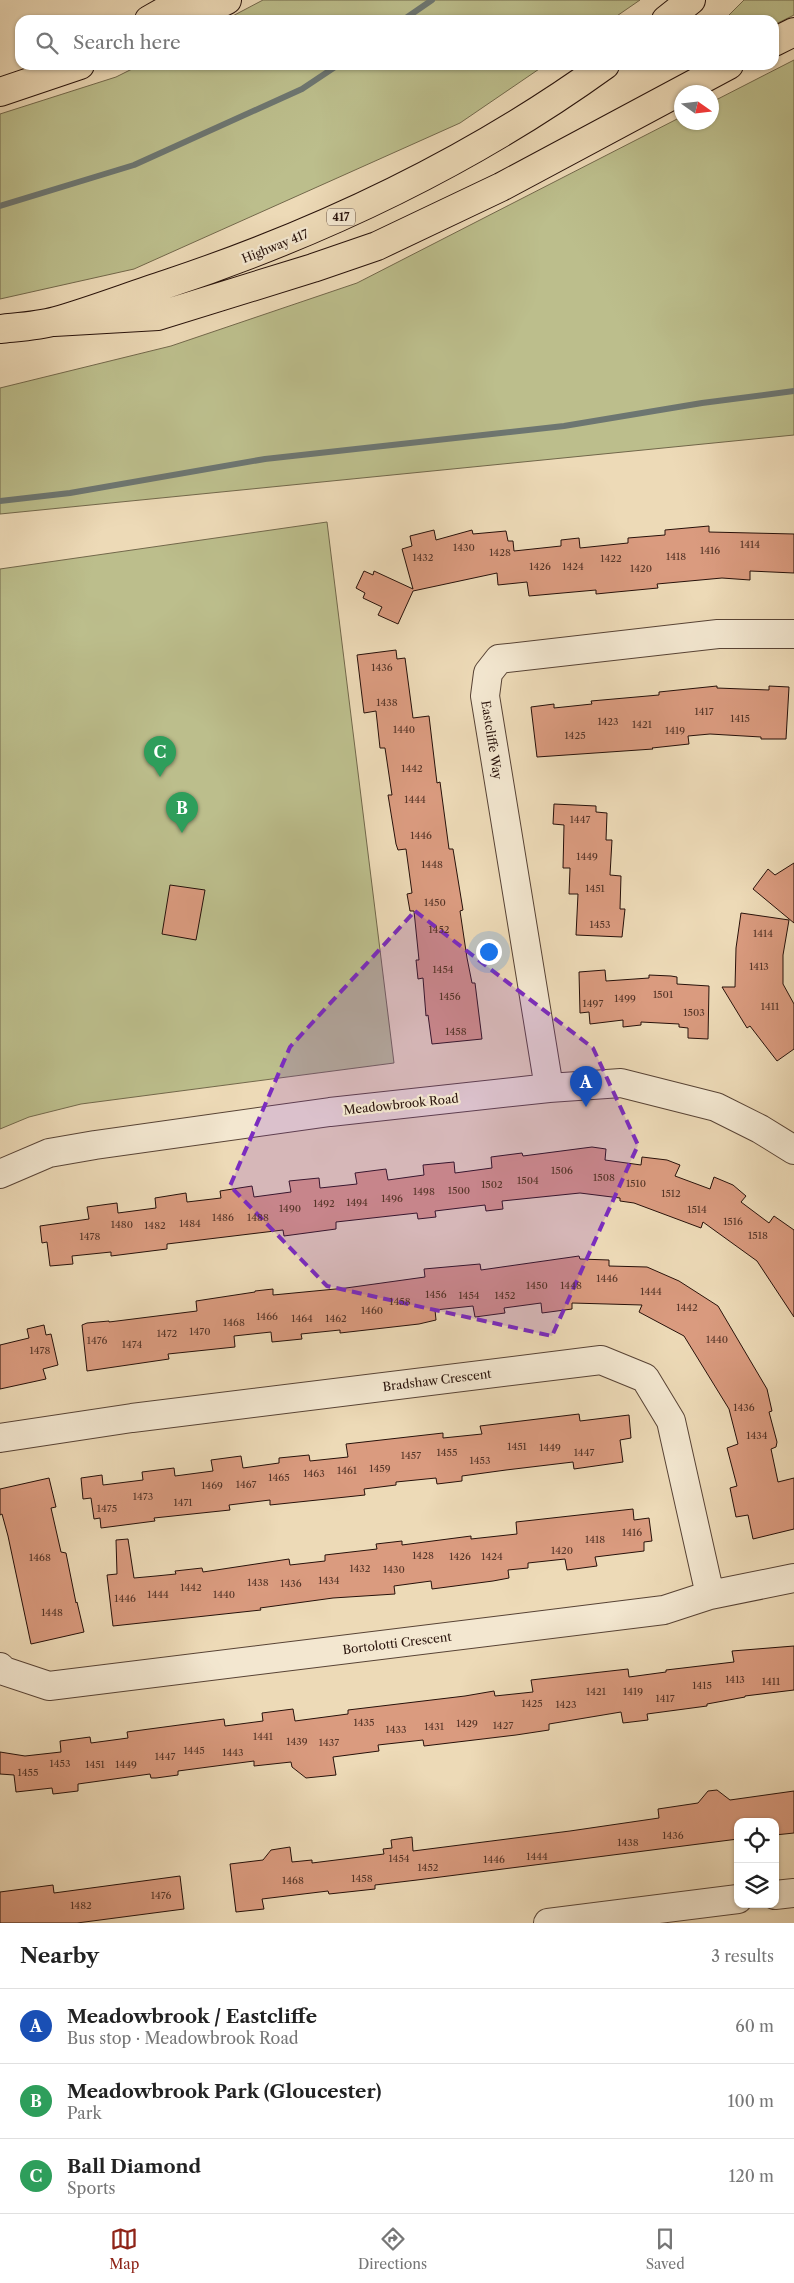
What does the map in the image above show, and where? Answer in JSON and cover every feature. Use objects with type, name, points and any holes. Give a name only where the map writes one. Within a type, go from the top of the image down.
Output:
[{"type":"highway","points":[[158,15],[184,0]]},
{"type":"highway","points":[[198,15],[227,0]]},
{"type":"highway","points":[[672,15],[691,0]]},
{"type":"highway","points":[[779,40],[794,32]]},
{"type":"highway","points":[[0,92],[65,70]]},
{"type":"highway","name":"Highway 417","points":[[0,330],[54,322],[241,260],[379,200],[506,130],[559,98],[598,70]]},
{"type":"highway","points":[[54,322],[158,316],[377,246],[477,200],[720,70]]},
{"type":"street","name":"Eastcliffe Way","points":[[549,1088],[485,696],[488,673],[499,660],[718,634],[794,634]]},
{"type":"street","name":"Meadowbrook Road","points":[[0,1174],[49,1153],[95,1145],[330,1112],[549,1088],[621,1083],[716,1107],[760,1129],[794,1150]]},
{"type":"street","name":"Bradshaw Crescent","points":[[0,1438],[132,1418],[601,1360],[646,1378],[670,1421],[710,1596]]},
{"type":"street","name":"Bortolotti Crescent","points":[[0,1667],[4,1671],[49,1686],[664,1610],[710,1596],[794,1578]]},
{"type":"street","points":[[779,1895],[794,1893]]},
{"type":"street","points":[[548,1923],[734,1900]]},
{"type":"highlighted area","points":[[415,911],[593,1048],[638,1145],[552,1336],[327,1286],[230,1186],[290,1047]]},
{"type":"green space","points":[[263,0],[640,0],[618,15],[234,15]]},
{"type":"green space","points":[[744,0],[794,0],[794,15],[779,22],[779,15],[729,15]]},
{"type":"green space","points":[[794,60],[794,435],[0,514],[0,388],[171,346],[357,283],[674,121],[674,130],[719,130],[719,98],[774,70],[779,70],[779,68]]},
{"type":"green space","points":[[130,70],[538,70],[460,123],[134,269],[0,299],[0,114],[116,77]]},
{"type":"green space","points":[[327,522],[394,1063],[81,1104],[29,1117],[0,1129],[0,569]]},
{"type":"building","points":[[709,526],[709,532],[794,534],[794,573],[750,571],[750,580],[722,578],[657,584],[658,588],[596,594],[596,590],[529,596],[527,582],[498,585],[497,573],[413,591],[398,624],[378,615],[382,607],[363,598],[365,593],[356,588],[364,571],[373,575],[374,571],[413,589],[402,549],[412,546],[410,536],[434,530],[436,540],[472,530],[473,534],[506,531],[508,541],[513,541],[514,551],[561,546],[561,540],[579,538],[580,548],[628,543],[628,538],[665,535],[665,530]]},
{"type":"building","points":[[396,650],[397,659],[405,658],[413,718],[429,716],[437,783],[440,782],[449,849],[453,849],[463,910],[460,911],[467,958],[472,983],[475,983],[482,1039],[432,1044],[428,1015],[426,1016],[423,978],[418,979],[416,960],[419,960],[414,911],[410,911],[407,894],[412,893],[406,849],[398,850],[396,844],[388,795],[392,795],[385,748],[380,748],[376,711],[364,713],[357,655]]},
{"type":"building","points":[[717,686],[717,688],[769,690],[769,686],[789,687],[786,739],[761,739],[761,737],[710,734],[688,736],[689,744],[653,749],[537,757],[531,707],[554,704],[554,708],[592,704],[591,701],[659,695],[659,692]]},
{"type":"building","points":[[554,804],[596,806],[596,812],[607,813],[606,840],[612,840],[610,875],[621,876],[620,909],[625,909],[622,937],[576,935],[578,894],[569,894],[570,868],[563,868],[564,825],[553,824]]},
{"type":"building","points":[[794,863],[794,923],[753,889],[768,869],[775,875]]},
{"type":"building","points":[[170,885],[205,890],[196,940],[162,934]]},
{"type":"building","points":[[741,913],[789,920],[783,955],[783,984],[794,1004],[794,1049],[777,1061],[750,1026],[747,1028],[722,987],[735,987],[736,948]]},
{"type":"building","points":[[605,970],[606,981],[649,978],[649,975],[671,976],[677,977],[677,984],[709,986],[708,1039],[688,1038],[688,1028],[679,1027],[679,1024],[641,1022],[641,1025],[623,1027],[623,1020],[590,1024],[589,1012],[580,1013],[579,972]]},
{"type":"building","points":[[592,1147],[606,1149],[605,1160],[641,1165],[642,1157],[667,1160],[680,1165],[675,1176],[710,1189],[714,1177],[733,1185],[746,1196],[741,1202],[769,1223],[774,1216],[794,1230],[794,1317],[757,1261],[703,1222],[701,1228],[634,1203],[620,1201],[620,1198],[580,1193],[502,1201],[503,1209],[486,1211],[485,1205],[435,1211],[436,1217],[418,1219],[417,1213],[336,1222],[336,1229],[284,1236],[283,1230],[167,1244],[167,1249],[111,1256],[111,1252],[72,1256],[73,1264],[50,1266],[47,1242],[42,1243],[40,1226],[89,1219],[87,1207],[117,1203],[118,1213],[156,1208],[155,1198],[186,1193],[187,1202],[221,1198],[220,1191],[252,1186],[254,1197],[291,1192],[289,1181],[319,1178],[320,1188],[357,1184],[355,1173],[386,1169],[388,1180],[424,1175],[423,1165],[454,1162],[455,1173],[492,1168],[491,1157],[522,1153],[523,1156]]},
{"type":"building","points":[[579,1256],[580,1259],[609,1260],[609,1266],[647,1267],[679,1281],[718,1306],[767,1389],[772,1411],[769,1412],[777,1442],[776,1447],[771,1449],[778,1482],[794,1478],[794,1529],[753,1539],[748,1515],[736,1517],[730,1488],[737,1486],[727,1448],[738,1444],[729,1409],[684,1336],[639,1312],[642,1305],[572,1303],[572,1309],[542,1313],[541,1303],[504,1308],[505,1313],[475,1317],[473,1306],[435,1310],[436,1320],[419,1324],[340,1333],[340,1330],[301,1334],[302,1339],[272,1342],[271,1332],[234,1336],[235,1347],[168,1354],[169,1359],[87,1371],[82,1325],[87,1323],[197,1311],[196,1301],[255,1291],[273,1289],[273,1295],[346,1288],[425,1277],[424,1269],[480,1264],[481,1270]]},
{"type":"building","points":[[44,1325],[46,1335],[51,1334],[58,1365],[43,1369],[46,1379],[0,1389],[0,1345],[29,1338],[27,1329]]},
{"type":"building","points":[[579,1414],[580,1421],[629,1415],[631,1438],[620,1440],[623,1462],[574,1469],[573,1462],[462,1476],[462,1481],[437,1484],[436,1478],[396,1482],[396,1485],[364,1489],[365,1495],[270,1505],[270,1500],[229,1505],[230,1510],[154,1518],[155,1521],[101,1528],[100,1518],[94,1519],[91,1498],[83,1499],[81,1478],[102,1475],[103,1485],[143,1480],[142,1472],[174,1468],[175,1476],[213,1471],[211,1460],[241,1456],[243,1468],[279,1463],[279,1458],[309,1455],[310,1461],[348,1457],[346,1444],[443,1433],[443,1438],[482,1434],[480,1426]]},
{"type":"building","points":[[49,1478],[56,1507],[51,1508],[61,1552],[66,1553],[84,1632],[31,1644],[8,1536],[2,1514],[0,1515],[0,1489]]},
{"type":"building","points":[[633,1509],[634,1520],[649,1518],[652,1541],[644,1542],[644,1551],[595,1557],[597,1566],[567,1570],[565,1559],[528,1563],[528,1568],[508,1570],[509,1578],[493,1581],[432,1589],[431,1581],[394,1586],[395,1594],[333,1598],[260,1608],[261,1610],[113,1626],[107,1575],[117,1574],[116,1540],[128,1539],[134,1578],[176,1574],[175,1571],[202,1568],[203,1572],[289,1559],[290,1565],[325,1561],[325,1555],[377,1549],[376,1544],[402,1541],[402,1545],[471,1536],[471,1539],[517,1534],[516,1522]]},
{"type":"building","points":[[794,1646],[794,1690],[745,1696],[707,1704],[707,1706],[647,1714],[648,1720],[623,1723],[621,1712],[549,1724],[549,1730],[516,1735],[424,1746],[423,1740],[378,1745],[379,1751],[333,1757],[336,1775],[306,1778],[292,1767],[291,1762],[254,1766],[254,1761],[178,1771],[178,1775],[156,1778],[151,1778],[150,1774],[78,1784],[78,1791],[53,1794],[52,1788],[16,1792],[14,1775],[0,1774],[0,1752],[25,1756],[61,1752],[60,1741],[90,1737],[91,1743],[128,1738],[127,1732],[224,1719],[225,1726],[263,1721],[262,1713],[293,1709],[295,1721],[348,1714],[348,1710],[494,1691],[495,1696],[533,1692],[531,1680],[628,1669],[629,1677],[666,1672],[666,1670],[734,1662],[732,1651]]},
{"type":"building","points":[[717,1790],[730,1800],[794,1791],[794,1833],[779,1835],[779,1818],[734,1818],[734,1840],[375,1885],[375,1889],[329,1894],[328,1891],[262,1899],[264,1909],[236,1912],[230,1864],[263,1860],[271,1850],[290,1847],[292,1862],[312,1860],[312,1863],[384,1854],[383,1849],[392,1848],[391,1840],[412,1837],[413,1851],[570,1831],[659,1818],[658,1809],[698,1803],[708,1791]]},
{"type":"building","points":[[180,1876],[184,1909],[77,1923],[0,1923],[0,1892],[53,1885],[54,1893]]},
{"type":"waterway","points":[[410,15],[432,0]]},
{"type":"waterway","points":[[0,206],[134,165],[302,89],[330,70]]},
{"type":"waterway","points":[[0,501],[70,493],[265,459],[564,426],[702,403],[794,391]]},
{"type":"place","name":"Ball Diamond","points":[[160,777]]},
{"type":"place","name":"Meadowbrook Park (Gloucester)","points":[[182,833]]},
{"type":"place","name":"Meadowbrook / Eastcliffe","points":[[586,1107]]}]
